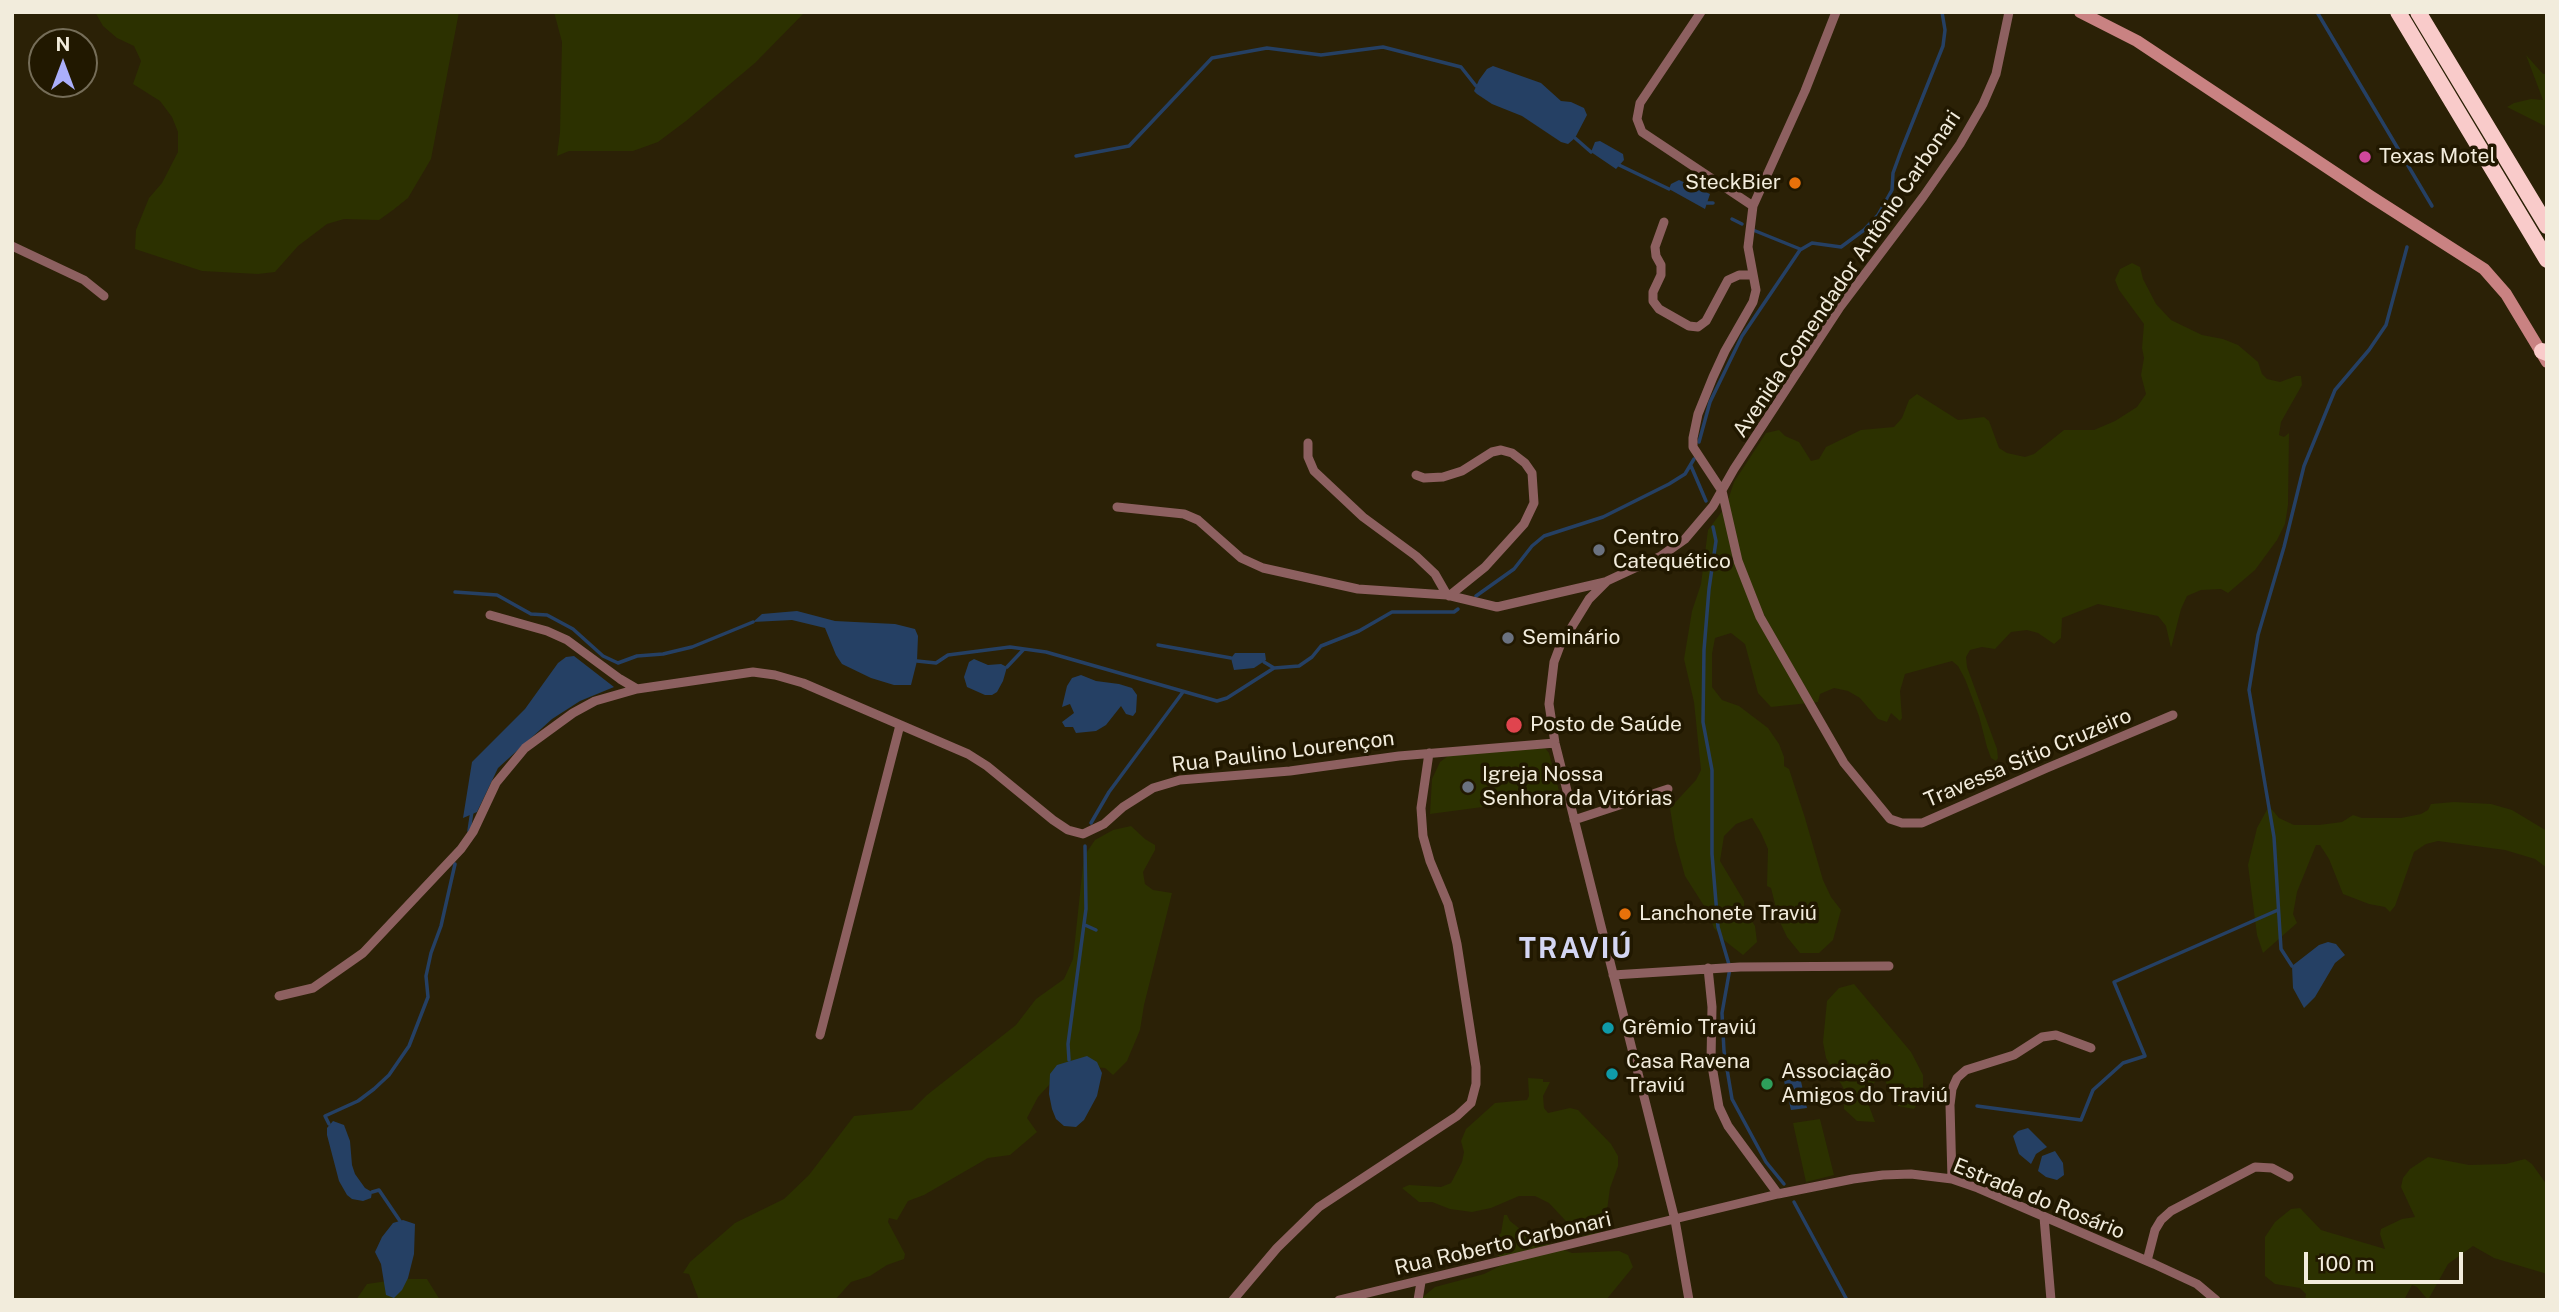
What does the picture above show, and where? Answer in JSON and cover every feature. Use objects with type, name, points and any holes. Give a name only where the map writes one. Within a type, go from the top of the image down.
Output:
[{"type":"highway","points":[[2398,12],[2547,260]]},
{"type":"highway","points":[[2418,12],[2547,226]]},
{"type":"main road","points":[[2080,12],[2137,41],[2484,269],[2506,294],[2545,355]]},
{"type":"street","points":[[1701,12],[1640,103],[1637,119],[1642,132],[1753,206]]},
{"type":"street","points":[[1722,491],[1693,447],[1698,414],[1721,359],[1753,302],[1756,290],[1748,247],[1753,206],[1805,91],[1836,12]]},
{"type":"street","name":"Avenida Comendador Antônio Carbonari","points":[[1689,1300],[1675,1220],[1555,743],[1549,704],[1554,662],[1579,612],[1607,581],[1661,556],[1698,527],[1840,307],[1960,144],[1983,104],[1996,74],[2009,12]]},
{"type":"street","points":[[1664,222],[1655,247],[1661,275],[1653,292],[1653,301],[1659,309],[1689,326],[1698,327],[1706,321],[1728,280],[1740,275],[1752,275]]},
{"type":"street","points":[[12,246],[84,280],[104,296]]},
{"type":"street","points":[[1308,443],[1308,457],[1314,471],[1363,517],[1416,556],[1435,574],[1448,596]]},
{"type":"street","points":[[1416,475],[1424,478],[1443,477],[1462,471],[1492,452],[1501,450],[1512,453],[1525,463],[1532,473],[1534,503],[1524,524],[1485,567],[1448,596]]},
{"type":"street","name":"Travessa Sítio Cruzeiro","points":[[1722,491],[1738,561],[1760,617],[1843,763],[1890,819],[1902,823],[1922,823],[2173,715]]},
{"type":"street","points":[[1117,506],[1184,514],[1198,520],[1241,558],[1263,568],[1358,589],[1448,596],[1497,607],[1607,581]]},
{"type":"street","points":[[490,615],[547,631],[567,640],[637,689]]},
{"type":"street","name":"Rua Paulino Lourençon","points":[[279,996],[313,988],[363,953],[461,849],[473,832],[496,783],[525,748],[573,713],[595,701],[637,689],[753,672],[775,675],[827,692],[968,754],[987,766],[1053,820],[1068,830],[1083,834],[1104,824],[1153,788],[1166,783],[1290,771],[1343,762],[1429,753],[1555,743]]},
{"type":"street","points":[[820,1035],[900,725]]},
{"type":"street","points":[[1233,1300],[1277,1248],[1320,1208],[1457,1116],[1471,1102],[1476,1083],[1476,1067],[1457,944],[1448,904],[1423,836],[1421,808],[1429,753]]},
{"type":"street","points":[[1574,820],[1668,789]]},
{"type":"street","points":[[1613,975],[1708,968],[1889,966]]},
{"type":"street","points":[[1708,968],[1712,1007],[1711,1060],[1719,1107],[1728,1126],[1778,1194]]},
{"type":"street","points":[[1952,1179],[1950,1105],[1957,1078],[1973,1066],[2014,1055],[2042,1037],[2056,1035],[2091,1048]]},
{"type":"street","points":[[2147,1261],[2155,1230],[2171,1211],[2255,1167],[2272,1168],[2289,1177]]},
{"type":"street","name":"Estrada do Rosário","points":[[1675,1220],[1778,1194],[1883,1175],[1911,1174],[1952,1179],[2147,1261],[2197,1284],[2216,1300]]},
{"type":"street","points":[[2044,1217],[2050,1300]]},
{"type":"street","name":"Rua Roberto Carbonari","points":[[1339,1300],[1675,1220]]},
{"type":"street","points":[[1418,1300],[1421,1282]]},
{"type":"green space","points":[[95,12],[459,12],[431,159],[408,198],[393,210],[379,220],[344,219],[327,224],[298,246],[275,272],[258,274],[202,271],[135,249],[136,230],[149,198],[162,183],[178,152],[178,132],[172,117],[160,101],[133,84],[141,61],[134,46],[117,38],[103,26]]},
{"type":"green space","points":[[554,12],[805,12],[755,63],[658,142],[633,151],[569,151],[557,156],[562,42]]},
{"type":"green space","points":[[2526,55],[2543,74],[2547,74],[2547,127],[2507,107],[2531,99],[2543,100]]},
{"type":"green space","points":[[2132,263],[2140,267],[2156,304],[2171,320],[2202,335],[2238,345],[2258,362],[2267,379],[2280,382],[2301,376],[2302,385],[2281,422],[2279,435],[2284,437],[2289,433],[2288,505],[2285,524],[2277,540],[2255,570],[2228,593],[2221,589],[2201,590],[2187,596],[2171,648],[2166,626],[2158,616],[2098,604],[2062,618],[2061,638],[2054,644],[2038,633],[2027,630],[2011,632],[1995,649],[1982,647],[1970,650],[1966,657],[1967,667],[1997,749],[1996,761],[1991,758],[1965,679],[1952,661],[1905,674],[1900,691],[1902,718],[1900,721],[1891,713],[1887,722],[1878,719],[1860,698],[1848,691],[1834,688],[1820,694],[1818,702],[1771,707],[1758,693],[1745,644],[1731,633],[1715,638],[1712,687],[1722,700],[1739,706],[1768,728],[1779,744],[1823,880],[1841,910],[1833,940],[1819,953],[1800,953],[1787,937],[1779,920],[1771,888],[1767,886],[1768,849],[1761,833],[1752,818],[1736,824],[1724,836],[1720,861],[1744,901],[1744,909],[1755,926],[1757,942],[1743,955],[1714,928],[1706,909],[1685,876],[1670,808],[1696,780],[1701,770],[1694,702],[1684,659],[1692,611],[1701,584],[1708,530],[1726,506],[1734,482],[1766,433],[1779,430],[1799,442],[1811,461],[1819,459],[1826,447],[1861,430],[1894,427],[1902,418],[1909,400],[1917,394],[1958,420],[1984,417],[1989,421],[1999,448],[2007,453],[2025,457],[2034,454],[2064,430],[2094,430],[2115,421],[2137,407],[2146,394],[2141,375],[2144,324],[2119,290],[2115,280],[2120,269]]},
{"type":"green space","points":[[1545,748],[1549,753],[1559,791],[1493,800],[1490,806],[1430,814],[1432,779],[1440,762],[1448,756],[1455,753]]},
{"type":"green space","points":[[2431,804],[2491,804],[2512,810],[2547,831],[2547,868],[2535,859],[2505,850],[2438,841],[2426,844],[2414,852],[2395,906],[2390,912],[2385,907],[2343,894],[2329,859],[2320,845],[2316,845],[2297,892],[2293,914],[2297,923],[2263,953],[2257,935],[2248,865],[2257,828],[2269,806],[2279,818],[2294,825],[2319,825],[2342,822],[2353,815],[2362,818],[2401,818],[2421,814],[2428,810]]},
{"type":"green space","points":[[1131,826],[1155,845],[1143,872],[1145,884],[1153,890],[1172,893],[1140,1030],[1127,1061],[1113,1075],[1105,1068],[1093,1067],[1061,1072],[1038,1097],[1027,1118],[1037,1132],[1010,1155],[988,1158],[924,1195],[908,1201],[897,1220],[889,1218],[888,1222],[905,1254],[904,1259],[851,1282],[835,1300],[699,1300],[689,1274],[683,1273],[690,1262],[735,1223],[784,1199],[809,1175],[854,1116],[912,1110],[927,1095],[1016,1025],[1036,999],[1064,979],[1073,959],[1084,856],[1095,840],[1113,830]]},
{"type":"green space","points":[[1854,984],[1911,1052],[1923,1075],[1923,1094],[1914,1109],[1898,1106],[1882,1075],[1870,1087],[1869,1106],[1875,1122],[1857,1121],[1844,1109],[1844,1089],[1826,1058],[1823,1042],[1827,1001],[1839,988]]},
{"type":"green space","points":[[1528,1078],[1550,1082],[1543,1096],[1544,1108],[1548,1113],[1570,1108],[1578,1110],[1611,1144],[1618,1156],[1605,1225],[1591,1237],[1579,1235],[1549,1203],[1535,1196],[1519,1196],[1491,1208],[1472,1212],[1450,1209],[1432,1202],[1419,1202],[1402,1188],[1409,1185],[1441,1187],[1451,1183],[1462,1162],[1464,1152],[1461,1141],[1466,1129],[1495,1103],[1527,1100]]},
{"type":"green space","points":[[1820,1119],[1834,1175],[1806,1182],[1793,1123]]},
{"type":"green space","points":[[2428,1157],[2469,1165],[2506,1164],[2525,1159],[2532,1164],[2547,1185],[2547,1274],[2494,1258],[2473,1246],[2448,1264],[2428,1300],[2412,1285],[2404,1300],[2305,1300],[2306,1294],[2300,1288],[2275,1284],[2265,1276],[2265,1237],[2275,1222],[2291,1209],[2300,1208],[2321,1230],[2385,1249],[2381,1229],[2402,1219],[2415,1217],[2401,1187],[2403,1178],[2410,1169]]},
{"type":"green space","points":[[1504,1215],[1530,1237],[1572,1253],[1619,1251],[1628,1255],[1633,1267],[1606,1300],[1419,1300],[1435,1287],[1484,1274],[1502,1265],[1502,1259],[1487,1246],[1501,1233]]},
{"type":"green space","points":[[401,1279],[427,1279],[440,1300],[356,1300],[367,1284]]},
{"type":"water","points":[[1493,66],[1541,83],[1561,101],[1584,108],[1587,115],[1575,138],[1568,144],[1561,142],[1522,116],[1492,104],[1477,94],[1474,91],[1479,80],[1487,69]]},
{"type":"water","points":[[1600,141],[1623,154],[1624,160],[1616,169],[1591,152],[1595,142]]},
{"type":"water","points":[[1679,180],[1710,194],[1705,209],[1669,189],[1671,184]]},
{"type":"water","points":[[797,611],[835,621],[895,624],[915,629],[918,636],[917,661],[911,685],[894,685],[871,678],[842,664],[825,628],[792,620],[753,622],[762,614]]},
{"type":"water","points":[[1235,653],[1265,653],[1266,660],[1254,668],[1234,670],[1231,658]]},
{"type":"water","points":[[574,656],[614,687],[580,701],[552,719],[498,768],[477,812],[463,818],[472,762],[525,709],[558,663],[566,657]]},
{"type":"water","points":[[974,659],[988,665],[1001,664],[1007,667],[1003,681],[992,695],[985,695],[967,687],[964,677],[969,662]]},
{"type":"water","points":[[1081,675],[1096,681],[1132,688],[1137,695],[1136,712],[1133,716],[1126,714],[1121,706],[1106,725],[1096,731],[1076,733],[1073,727],[1065,727],[1062,722],[1074,713],[1070,704],[1062,707],[1067,686],[1072,678]]},
{"type":"water","points":[[2328,942],[2336,944],[2345,955],[2335,963],[2315,997],[2304,1008],[2293,988],[2292,966],[2319,945]]},
{"type":"water","points":[[1087,1056],[1097,1062],[1102,1073],[1097,1096],[1084,1120],[1076,1127],[1064,1126],[1056,1119],[1052,1109],[1049,1094],[1050,1074],[1057,1065]]},
{"type":"water","points":[[1800,1077],[1807,1108],[1791,1110],[1784,1081]]},
{"type":"water","points":[[333,1121],[344,1125],[350,1141],[355,1174],[365,1188],[372,1192],[371,1198],[363,1201],[352,1199],[339,1181],[327,1135],[327,1128]]},
{"type":"water","points":[[2028,1128],[2047,1147],[2036,1154],[2031,1164],[2019,1154],[2013,1136]]},
{"type":"water","points":[[2055,1151],[2063,1163],[2064,1175],[2057,1180],[2038,1171],[2042,1156]]},
{"type":"water","points":[[403,1220],[415,1224],[414,1254],[408,1278],[394,1298],[386,1295],[381,1264],[375,1252],[393,1223]]},
{"type":"waterway","points":[[1699,442],[1710,402],[1742,336],[1800,250],[1812,243],[1841,247],[1864,230],[1878,215],[1892,190],[1893,173],[1943,46],[1945,30],[1942,12]]},
{"type":"waterway","points":[[2317,12],[2432,206]]},
{"type":"waterway","points":[[1076,156],[1129,146],[1212,58],[1267,48],[1321,55],[1383,47],[1461,67],[1476,86]]},
{"type":"waterway","points":[[1575,138],[1591,152]]},
{"type":"waterway","points":[[1619,165],[1669,189]]},
{"type":"waterway","points":[[1707,203],[1713,203]]},
{"type":"waterway","points":[[1732,219],[1742,224]]},
{"type":"waterway","points":[[1753,230],[1800,249]]},
{"type":"waterway","points":[[2292,966],[2281,949],[2274,837],[2249,690],[2258,635],[2304,466],[2335,390],[2386,325],[2407,247]]},
{"type":"waterway","points":[[1476,596],[1514,569],[1532,546],[1544,536],[1603,517],[1669,484],[1685,474],[1694,459]]},
{"type":"waterway","points":[[1691,466],[1706,501]]},
{"type":"waterway","points":[[1713,527],[1716,541],[1704,650],[1703,722],[1712,770],[1712,854],[1718,927],[1730,968],[1722,1013],[1724,1051],[1732,1099],[1766,1162],[1784,1184]]},
{"type":"waterway","points":[[455,592],[497,595],[531,614],[547,615],[573,629],[603,656],[618,663],[637,656],[663,654],[692,647],[753,622]]},
{"type":"waterway","points":[[917,661],[936,663],[948,655],[1010,647],[1046,652],[1217,701],[1227,698],[1274,668],[1299,666],[1321,646],[1359,631],[1392,612],[1454,612],[1458,609]]},
{"type":"waterway","points":[[1158,645],[1231,658]]},
{"type":"waterway","points":[[1007,667],[1024,649]]},
{"type":"waterway","points":[[1264,662],[1274,668]]},
{"type":"waterway","points":[[1091,823],[1109,792],[1183,692]]},
{"type":"waterway","points":[[469,831],[472,811]]},
{"type":"waterway","points":[[1069,1060],[1068,1044],[1086,909],[1085,846]]},
{"type":"waterway","points":[[329,1124],[325,1116],[358,1101],[374,1089],[389,1075],[409,1046],[428,997],[426,976],[455,864]]},
{"type":"waterway","points":[[1977,1106],[2081,1120],[2093,1090],[2123,1063],[2145,1056],[2114,982],[2278,910]]},
{"type":"waterway","points":[[1085,925],[1096,930]]},
{"type":"waterway","points":[[372,1192],[379,1190],[400,1221]]},
{"type":"waterway","points":[[1794,1202],[1847,1300]]},
{"type":"place","name":"Texas Motel","points":[[2365,157]]},
{"type":"place","name":"SteckBier","points":[[1795,183]]},
{"type":"place","name":"Centro Catequético","points":[[1599,550]]},
{"type":"place","name":"Seminário","points":[[1508,638]]},
{"type":"place","name":"Posto de Saúde","points":[[1514,725]]},
{"type":"place","name":"Igreja Nossa Senhora da Vitórias","points":[[1468,787]]},
{"type":"place","name":"Lanchonete Traviú","points":[[1625,914]]},
{"type":"place","name":"Grêmio Traviú","points":[[1608,1028]]},
{"type":"place","name":"Casa Ravena Traviú","points":[[1612,1074]]},
{"type":"place","name":"Associação Amigos do Traviú","points":[[1767,1084]]},
{"type":"district","name":"TRAVIÚ","points":[[1576,949]]}]
